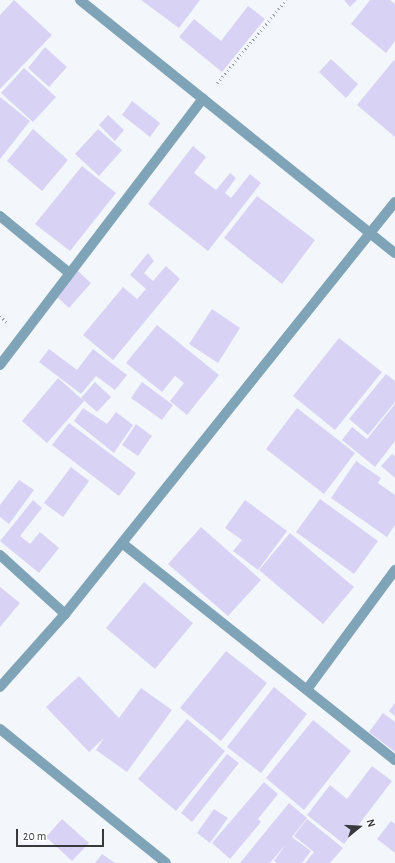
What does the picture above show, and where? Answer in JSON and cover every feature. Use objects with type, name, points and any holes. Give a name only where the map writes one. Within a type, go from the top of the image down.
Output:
[{"type":"street","points":[[80,0],[395,253]]},
{"type":"street","points":[[0,364],[68,272],[203,99]]},
{"type":"street","points":[[0,687],[65,614],[395,202]]},
{"type":"street","points":[[0,216],[68,272]]},
{"type":"street","points":[[122,543],[308,688],[395,760]]},
{"type":"street","points":[[0,555],[65,614]]},
{"type":"street","points":[[308,688],[395,570]]},
{"type":"street","points":[[0,729],[166,863]]},
{"type":"path","points":[[203,99],[286,0]]},
{"type":"building","points":[[14,0],[52,35],[0,89],[0,15]]},
{"type":"building","points":[[141,0],[200,0],[179,28]]},
{"type":"building","points":[[344,0],[357,0],[350,7]]},
{"type":"building","points":[[370,0],[390,0],[395,4],[395,41],[386,53],[351,24]]},
{"type":"building","points":[[248,6],[265,19],[222,72],[179,37],[194,19],[221,41]]},
{"type":"building","points":[[45,47],[67,67],[49,87],[28,68]]},
{"type":"building","points":[[331,59],[358,84],[346,98],[319,72]]},
{"type":"building","points":[[394,60],[395,61],[395,137],[357,105]]},
{"type":"building","points":[[24,68],[56,97],[33,122],[1,93]]},
{"type":"building","points":[[0,97],[30,121],[0,159]]},
{"type":"building","points":[[132,101],[160,123],[150,137],[122,115]]},
{"type":"building","points":[[108,115],[124,130],[115,141],[99,125]]},
{"type":"building","points":[[33,129],[68,160],[42,191],[7,161]]},
{"type":"building","points":[[98,129],[122,150],[99,176],[75,154]]},
{"type":"building","points":[[193,146],[206,157],[194,173],[216,190],[230,173],[236,178],[225,193],[231,198],[250,174],[261,183],[208,251],[148,204]]},
{"type":"building","points":[[82,166],[116,193],[70,251],[35,224]]},
{"type":"building","points":[[257,196],[315,240],[282,284],[224,238]]},
{"type":"building","points":[[148,253],[154,261],[144,273],[153,281],[166,266],[180,279],[113,360],[83,335],[123,287],[137,299],[146,289],[130,275]]},
{"type":"building","points":[[78,271],[91,283],[69,308],[56,296]]},
{"type":"building","points":[[212,309],[240,328],[218,363],[189,344]]},
{"type":"building","points":[[157,325],[219,375],[187,415],[170,401],[184,383],[175,376],[162,392],[126,363]]},
{"type":"building","points":[[339,338],[382,372],[335,430],[293,396]]},
{"type":"building","points":[[49,349],[77,370],[93,349],[127,375],[115,390],[96,376],[81,394],[39,362]]},
{"type":"building","points":[[386,374],[395,381],[395,402],[368,435],[349,419]]},
{"type":"building","points":[[58,378],[84,401],[47,443],[22,421]]},
{"type":"building","points":[[95,382],[111,397],[97,412],[81,398]]},
{"type":"building","points":[[142,382],[173,405],[162,420],[131,398]]},
{"type":"building","points":[[395,404],[395,441],[375,467],[342,440],[352,427],[367,439]]},
{"type":"building","points":[[83,408],[107,424],[116,412],[133,425],[114,453],[74,421]]},
{"type":"building","points":[[297,408],[355,453],[324,494],[266,449]]},
{"type":"building","points":[[69,423],[136,473],[119,496],[52,445]]},
{"type":"building","points":[[136,424],[152,436],[138,456],[122,445]]},
{"type":"building","points":[[392,454],[395,456],[395,478],[381,466]]},
{"type":"building","points":[[356,461],[381,478],[378,483],[395,495],[395,525],[387,537],[331,498]]},
{"type":"building","points":[[71,467],[89,481],[63,517],[44,503]]},
{"type":"building","points":[[19,480],[34,490],[9,524],[0,517],[0,505]]},
{"type":"building","points":[[320,499],[378,541],[354,574],[296,532]]},
{"type":"building","points":[[33,500],[42,508],[20,536],[30,544],[40,532],[59,548],[39,573],[0,541]]},
{"type":"building","points":[[245,500],[287,531],[258,570],[233,551],[242,540],[225,528]]},
{"type":"building","points":[[201,527],[261,580],[228,616],[168,564]]},
{"type":"building","points":[[290,533],[354,587],[323,624],[259,570]]},
{"type":"building","points":[[144,582],[193,623],[155,669],[106,628]]},
{"type":"building","points":[[0,587],[20,603],[0,627]]},
{"type":"building","points":[[226,651],[267,683],[221,741],[180,708]]},
{"type":"building","points":[[79,676],[119,718],[141,688],[172,710],[127,772],[96,750],[104,738],[89,752],[46,707]]},
{"type":"building","points":[[274,687],[307,714],[261,773],[227,747]]},
{"type":"building","points":[[395,703],[395,716],[389,711]]},
{"type":"building","points":[[383,713],[395,722],[395,752],[369,732]]},
{"type":"building","points":[[187,719],[225,751],[176,811],[138,779]]},
{"type":"building","points":[[313,720],[351,751],[304,810],[266,778]]},
{"type":"building","points":[[227,754],[239,763],[192,822],[181,813]]},
{"type":"building","points":[[372,766],[392,781],[344,844],[307,815],[330,785],[347,799]]},
{"type":"building","points":[[264,782],[278,794],[258,819],[261,822],[230,859],[212,843]]},
{"type":"building","points":[[289,803],[307,818],[292,837],[311,851],[302,863],[277,863],[274,861],[286,844],[270,863],[240,863]]},
{"type":"building","points":[[214,809],[228,818],[210,843],[197,833]]},
{"type":"building","points":[[62,819],[89,843],[72,861],[46,837]]},
{"type":"building","points":[[307,819],[343,848],[330,863],[305,863],[314,852],[294,836]]},
{"type":"building","points":[[391,821],[395,824],[395,853],[377,839]]},
{"type":"building","points":[[102,854],[115,863],[95,863]]}]
